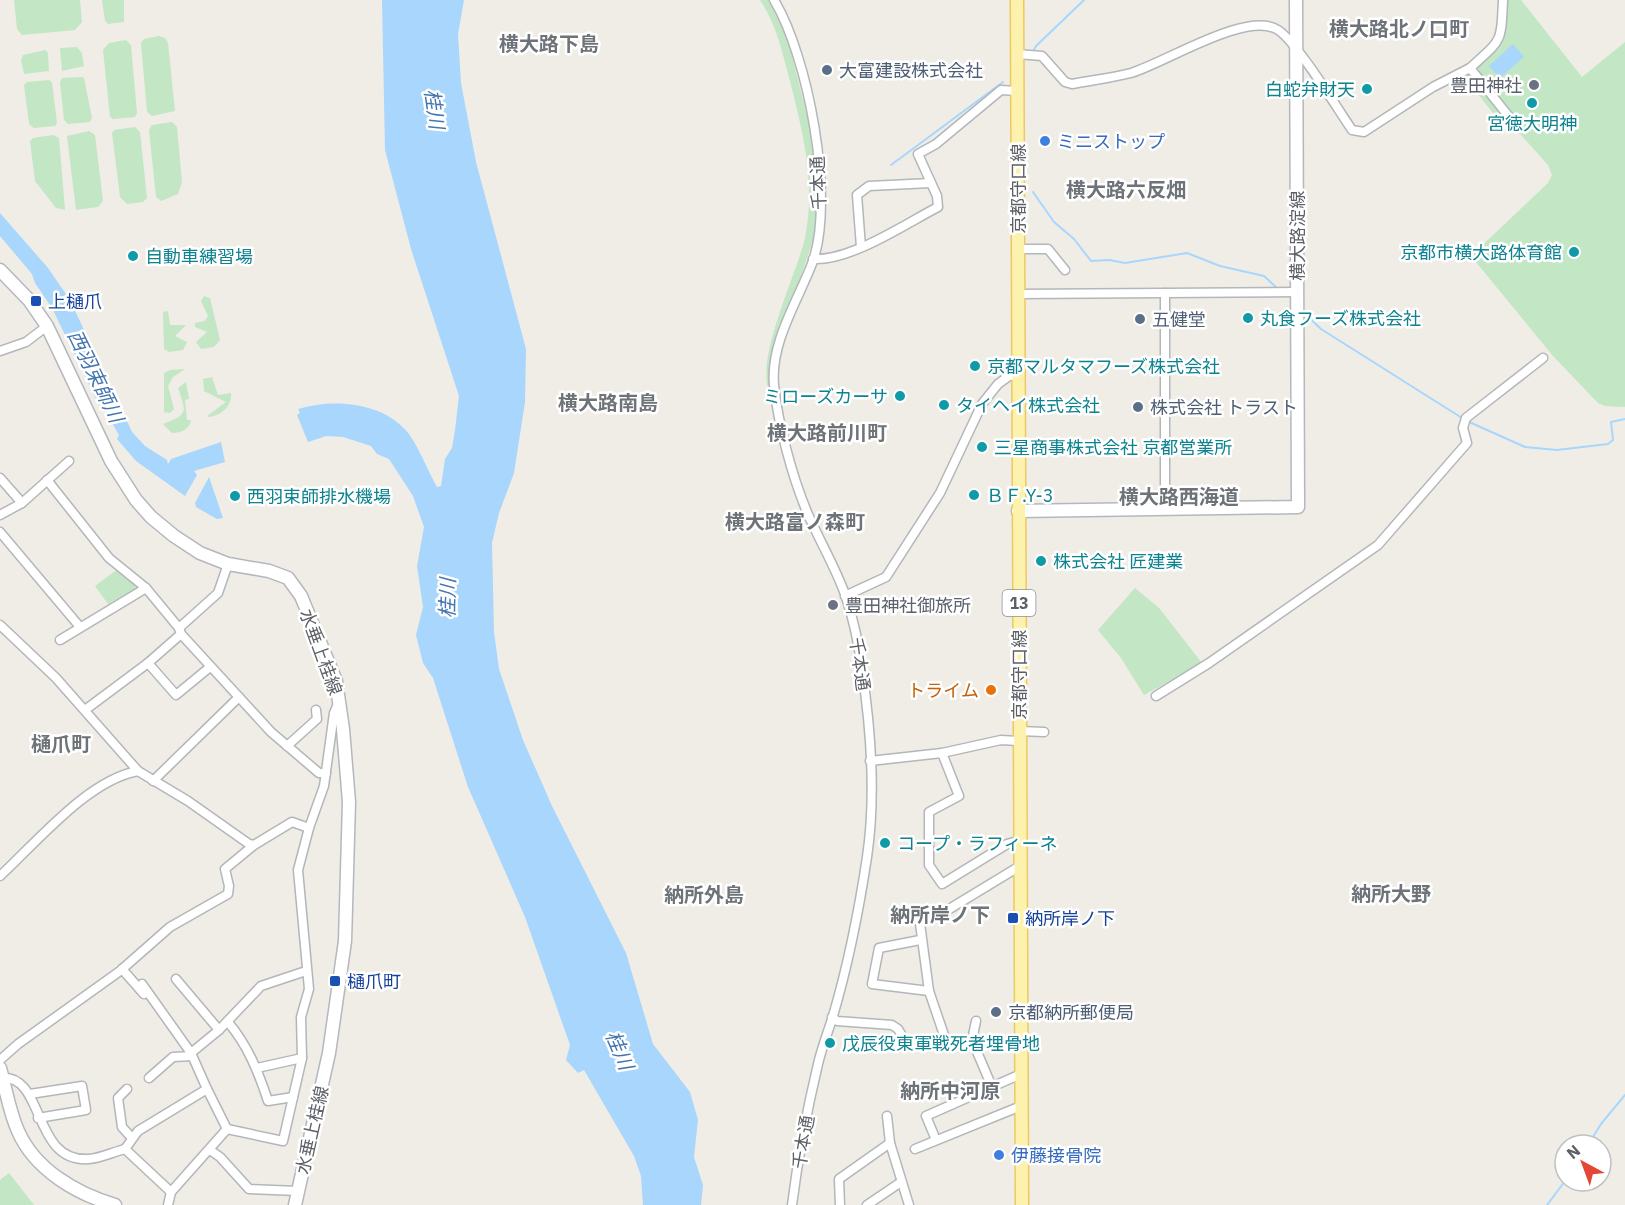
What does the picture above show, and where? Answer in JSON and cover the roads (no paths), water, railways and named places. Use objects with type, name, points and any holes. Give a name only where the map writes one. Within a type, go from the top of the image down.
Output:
[{"type":"main road","name":"京都守口線","points":[[1017,0],[1021,55],[1017,91],[1022,1205]]},
{"type":"main road","name":"横大路淀線","points":[[1165,509],[1298,507],[1296,0]]},
{"type":"main road","name":"水垂上桂線","points":[[0,270],[29,300],[47,326],[111,461],[136,500],[151,517],[174,536],[200,552],[228,564],[272,572],[288,578],[294,584],[324,650],[339,700],[349,802],[345,941],[329,1053],[295,1205]]},
{"type":"main road","points":[[1018,511],[1165,509]]},
{"type":"main road","points":[[1,1075],[18,1131],[26,1146],[42,1164],[77,1190],[92,1198],[116,1205]]},
{"type":"street","name":"千本通","points":[[774,0],[792,38],[815,127],[820,198],[819,229],[813,259],[779,346],[774,382],[778,408],[805,508],[846,596],[862,672],[870,761],[867,854],[846,967],[816,1072],[792,1205]]},
{"type":"street","points":[[1021,55],[1042,56],[1065,82],[1072,84],[1133,72],[1234,28],[1251,25],[1278,29],[1296,50],[1352,130],[1364,132],[1433,87],[1470,68],[1498,42],[1502,34],[1503,0]]},
{"type":"street","points":[[1470,68],[1514,123]]},
{"type":"street","points":[[813,259],[825,260],[861,246],[938,207],[931,183],[918,154],[936,144],[1001,90],[1017,91]]},
{"type":"street","points":[[861,246],[857,195],[869,186],[931,183]]},
{"type":"street","points":[[1018,249],[1048,249],[1065,270]]},
{"type":"street","points":[[1018,294],[1297,292]]},
{"type":"street","points":[[1165,293],[1165,509]]},
{"type":"street","points":[[0,351],[26,342],[47,326]]},
{"type":"street","points":[[1156,696],[1209,663],[1378,545],[1467,443],[1464,419],[1543,358]]},
{"type":"street","points":[[846,596],[886,577],[940,493],[982,404],[998,384],[1009,376],[1018,375]]},
{"type":"street","points":[[0,515],[22,504],[69,461]]},
{"type":"street","points":[[0,478],[22,504]]},
{"type":"street","points":[[47,480],[109,558],[146,588],[210,667],[287,746],[319,773],[326,773]]},
{"type":"street","points":[[0,532],[80,627]]},
{"type":"street","points":[[85,710],[148,663],[219,593],[228,564]]},
{"type":"street","points":[[60,640],[146,588]]},
{"type":"street","points":[[0,625],[85,710],[138,771],[188,801],[249,844],[254,845]]},
{"type":"street","points":[[148,663],[176,695],[210,667]]},
{"type":"street","points":[[153,781],[239,697]]},
{"type":"street","points":[[227,1129],[283,1141],[302,1058],[301,1017],[309,988],[297,880],[309,828],[326,773],[334,713],[339,700]]},
{"type":"street","points":[[287,746],[317,719],[316,710]]},
{"type":"street","points":[[870,761],[942,753],[1044,732]]},
{"type":"street","points":[[942,753],[959,796],[929,812],[929,865],[942,884],[1007,844],[1021,840]]},
{"type":"street","points":[[0,876],[89,794],[119,775],[138,771]]},
{"type":"street","points":[[0,1060],[18,1044],[122,969],[171,927],[228,894],[230,891],[225,869],[254,845],[292,822],[309,828]]},
{"type":"street","points":[[832,1017],[837,1021],[892,1025],[898,1029],[908,1046],[940,1043],[944,1035],[929,991],[920,940],[919,916],[941,914],[1020,866]]},
{"type":"street","points":[[920,940],[879,948],[873,984],[929,991]]},
{"type":"street","points":[[122,969],[162,1018],[168,1020]]},
{"type":"street","points":[[149,1078],[173,1058],[191,1055],[228,1022],[261,986],[306,971]]},
{"type":"street","points":[[176,979],[219,1030]]},
{"type":"street","points":[[142,984],[191,1055],[227,1129]]},
{"type":"street","points":[[976,1021],[972,1040],[992,1087]]},
{"type":"street","points":[[228,1022],[242,1039],[257,1068],[268,1101],[293,1097]]},
{"type":"street","points":[[257,1068],[302,1058]]},
{"type":"street","points":[[936,1140],[926,1116],[1022,1074]]},
{"type":"street","points":[[1,1075],[20,1084],[30,1094],[42,1128],[61,1152],[87,1159],[125,1149],[131,1137],[207,1089]]},
{"type":"street","points":[[30,1094],[82,1086],[86,1110],[38,1118]]},
{"type":"street","points":[[127,1089],[118,1098],[122,1127],[131,1137]]},
{"type":"street","points":[[915,1149],[1021,1106]]},
{"type":"street","points":[[887,1116],[890,1143],[909,1205]]},
{"type":"street","points":[[168,1205],[171,1192],[227,1129]]},
{"type":"street","points":[[840,1205],[839,1179],[890,1143]]},
{"type":"street","points":[[125,1149],[171,1192]]},
{"type":"street","points":[[210,1150],[220,1157],[249,1189],[298,1191]]},
{"type":"street","points":[[867,1205],[902,1182]]},
{"type":"water","name":"桂川","points":[[382,0],[464,0],[458,34],[461,83],[476,162],[526,349],[525,402],[514,473],[499,513],[492,543],[494,632],[499,669],[523,740],[552,806],[626,953],[653,1044],[690,1092],[698,1120],[694,1157],[703,1185],[701,1205],[643,1205],[641,1176],[634,1156],[584,1070],[578,1073],[566,1060],[570,1045],[525,917],[468,787],[433,678],[423,663],[416,635],[423,607],[417,566],[424,527],[413,496],[389,459],[377,454],[371,446],[343,437],[326,436],[308,442],[297,415],[300,413],[298,409],[342,404],[358,405],[386,415],[399,423],[409,434],[437,487],[441,486],[445,459],[452,448],[459,396],[411,249],[385,150]]},
{"type":"water","points":[[1513,44],[1524,57],[1500,78],[1489,66]]},
{"type":"water","name":"西羽束師川","points":[[0,213],[48,268],[70,300],[132,432],[145,446],[167,460],[168,464],[171,459],[221,442],[225,462],[194,471],[197,475],[185,496],[136,461],[117,439],[119,435],[99,400],[97,401],[52,308],[35,283],[32,274],[0,236]]},
{"type":"water","points":[[209,477],[223,518],[217,519],[196,507],[195,503]]},
{"type":"waterway","points":[[1032,53],[1036,46],[1084,0]]},
{"type":"waterway","points":[[891,165],[1003,82]]},
{"type":"waterway","points":[[1033,192],[1054,222],[1074,239],[1091,261],[1109,260],[1125,263],[1187,253],[1220,266],[1264,276],[1278,289]]},
{"type":"waterway","points":[[1302,311],[1321,329],[1462,418]]},
{"type":"waterway","points":[[1467,421],[1525,447],[1557,450],[1608,444],[1613,440],[1611,422],[1625,419]]},
{"type":"waterway","points":[[1595,1133],[1625,1095]]},
{"type":"waterway","points":[[1547,1205],[1556,1193]]},
{"type":"place","name":"大富建設株式会社","points":[[827,70]]},
{"type":"place","name":"豊田神社","points":[[1534,85]]},
{"type":"place","name":"白蛇弁財天","points":[[1367,89]]},
{"type":"place","name":"宮徳大明神","points":[[1532,103]]},
{"type":"place","name":"ミニストップ","points":[[1045,141]]},
{"type":"place","name":"京都市横大路体育館","points":[[1574,252]]},
{"type":"place","name":"自動車練習場","points":[[133,256]]},
{"type":"place","name":"上樋爪","points":[[36,301]]},
{"type":"place","name":"丸食フーズ株式会社","points":[[1248,318]]},
{"type":"place","name":"五健堂","points":[[1140,319]]},
{"type":"place","name":"京都マルタマフーズ株式会社","points":[[975,366]]},
{"type":"place","name":"ミローズカーサ","points":[[900,396]]},
{"type":"place","name":"タイヘイ株式会社","points":[[944,405]]},
{"type":"place","name":"株式会社 トラスト","points":[[1138,407]]},
{"type":"place","name":"三星商事株式会社 京都営業所","points":[[982,447]]},
{"type":"place","name":"ＢＦ.Y-3","points":[[974,495]]},
{"type":"place","name":"西羽束師排水機場","points":[[235,496]]},
{"type":"place","name":"株式会社 匠建業","points":[[1041,561]]},
{"type":"place","name":"豊田神社御旅所","points":[[833,605]]},
{"type":"place","name":"トライム","points":[[991,690]]},
{"type":"place","name":"コープ・ラフィーネ","points":[[885,843]]},
{"type":"place","name":"納所岸ノ下","points":[[1013,918]]},
{"type":"place","name":"樋爪町","points":[[335,981]]},
{"type":"place","name":"京都納所郵便局","points":[[996,1012]]},
{"type":"place","name":"戊辰役東軍戦死者埋骨地","points":[[830,1043]]},
{"type":"place","name":"伊藤接骨院","points":[[999,1155]]},
{"type":"district","name":"横大路北ノ口町","points":[[1399,28]]},
{"type":"district","name":"横大路下島","points":[[549,43]]},
{"type":"district","name":"横大路六反畑","points":[[1126,189]]},
{"type":"district","name":"横大路南島","points":[[608,402]]},
{"type":"district","name":"横大路前川町","points":[[827,432]]},
{"type":"district","name":"横大路西海道","points":[[1179,496]]},
{"type":"district","name":"横大路富ノ森町","points":[[795,521]]},
{"type":"district","name":"樋爪町","points":[[61,743]]},
{"type":"district","name":"納所大野","points":[[1391,893]]},
{"type":"district","name":"納所外島","points":[[704,894]]},
{"type":"district","name":"納所岸ノ下","points":[[940,914]]},
{"type":"district","name":"納所中河原","points":[[950,1090]]}]
